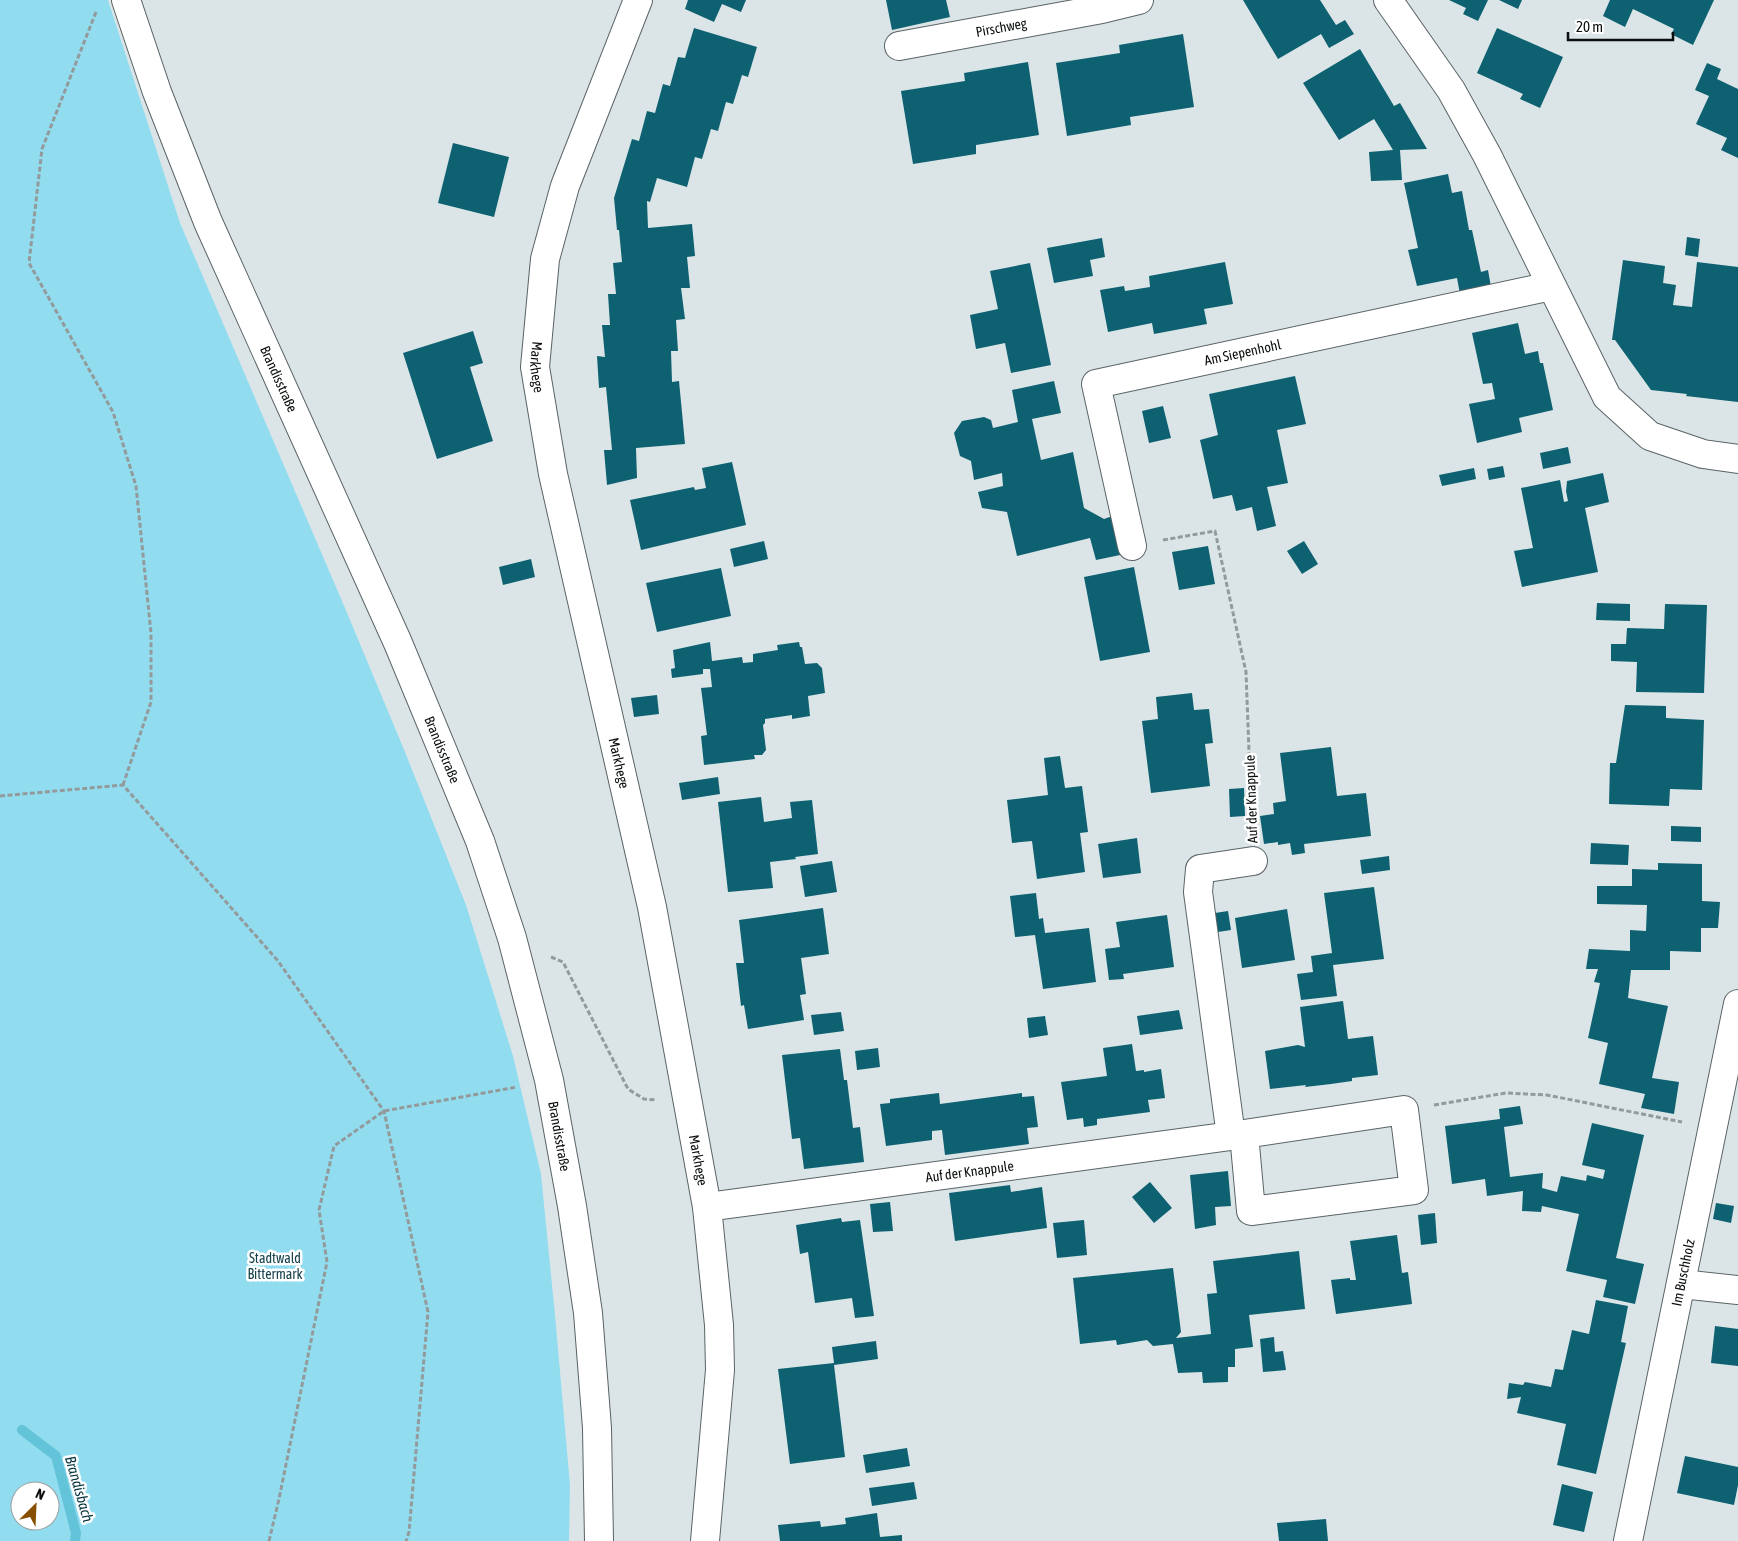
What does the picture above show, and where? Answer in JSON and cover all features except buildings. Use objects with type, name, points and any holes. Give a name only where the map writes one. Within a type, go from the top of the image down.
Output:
[{"type":"street","name":"Brandisstraße","points":[[126,0],[157,92],[208,222],[398,644],[480,841],[512,938],[549,1080],[572,1206],[588,1313],[597,1428],[600,1541]]},
{"type":"street","name":"Markhege","points":[[638,0],[565,186],[545,259],[535,367],[553,474],[652,907],[707,1206],[719,1325],[720,1370],[705,1541]]},
{"type":"street","name":"Pirschweg","points":[[899,46],[1102,4],[1139,0]]},
{"type":"street","points":[[1388,0],[1451,90],[1487,155],[1607,398],[1650,436],[1703,454],[1738,459]]},
{"type":"street","name":"Am Siepenhohl","points":[[1132,546],[1096,384],[1551,286]]},
{"type":"street","name":"Auf der Knappule","points":[[707,1206],[1237,1135],[1404,1110],[1414,1190],[1251,1211],[1237,1135],[1198,892],[1200,869],[1253,861]]},
{"type":"street","name":"Im Buschholz","points":[[1628,1541],[1738,1004]]},
{"type":"street","points":[[1681,1284],[1738,1290]]},
{"type":"path","points":[[98,9],[42,149],[29,263],[113,412],[136,486],[151,634],[151,702],[123,785]]},
{"type":"path","name":"Auf der Knappule","points":[[1132,546],[1215,531],[1246,672],[1253,861]]},
{"type":"path","points":[[0,796],[123,785]]},
{"type":"path","points":[[123,785],[278,961],[384,1111],[428,1312],[410,1532],[406,1541]]},
{"type":"path","points":[[512,938],[563,962],[628,1089],[644,1099],[689,1102]]},
{"type":"path","points":[[269,1541],[280,1499],[327,1262],[319,1210],[334,1146],[384,1111],[515,1088]]},
{"type":"path","points":[[1404,1110],[1506,1093],[1547,1095],[1712,1129]]},
{"type":"green space","name":"Stadtwald Bittermark","points":[[0,0],[108,0],[180,223],[345,608],[466,905],[513,1056],[541,1174],[570,1485],[569,1541],[0,1541]]},
{"type":"waterway","name":"Brandisbach","points":[[22,1430],[56,1456],[76,1533],[75,1541]]}]
